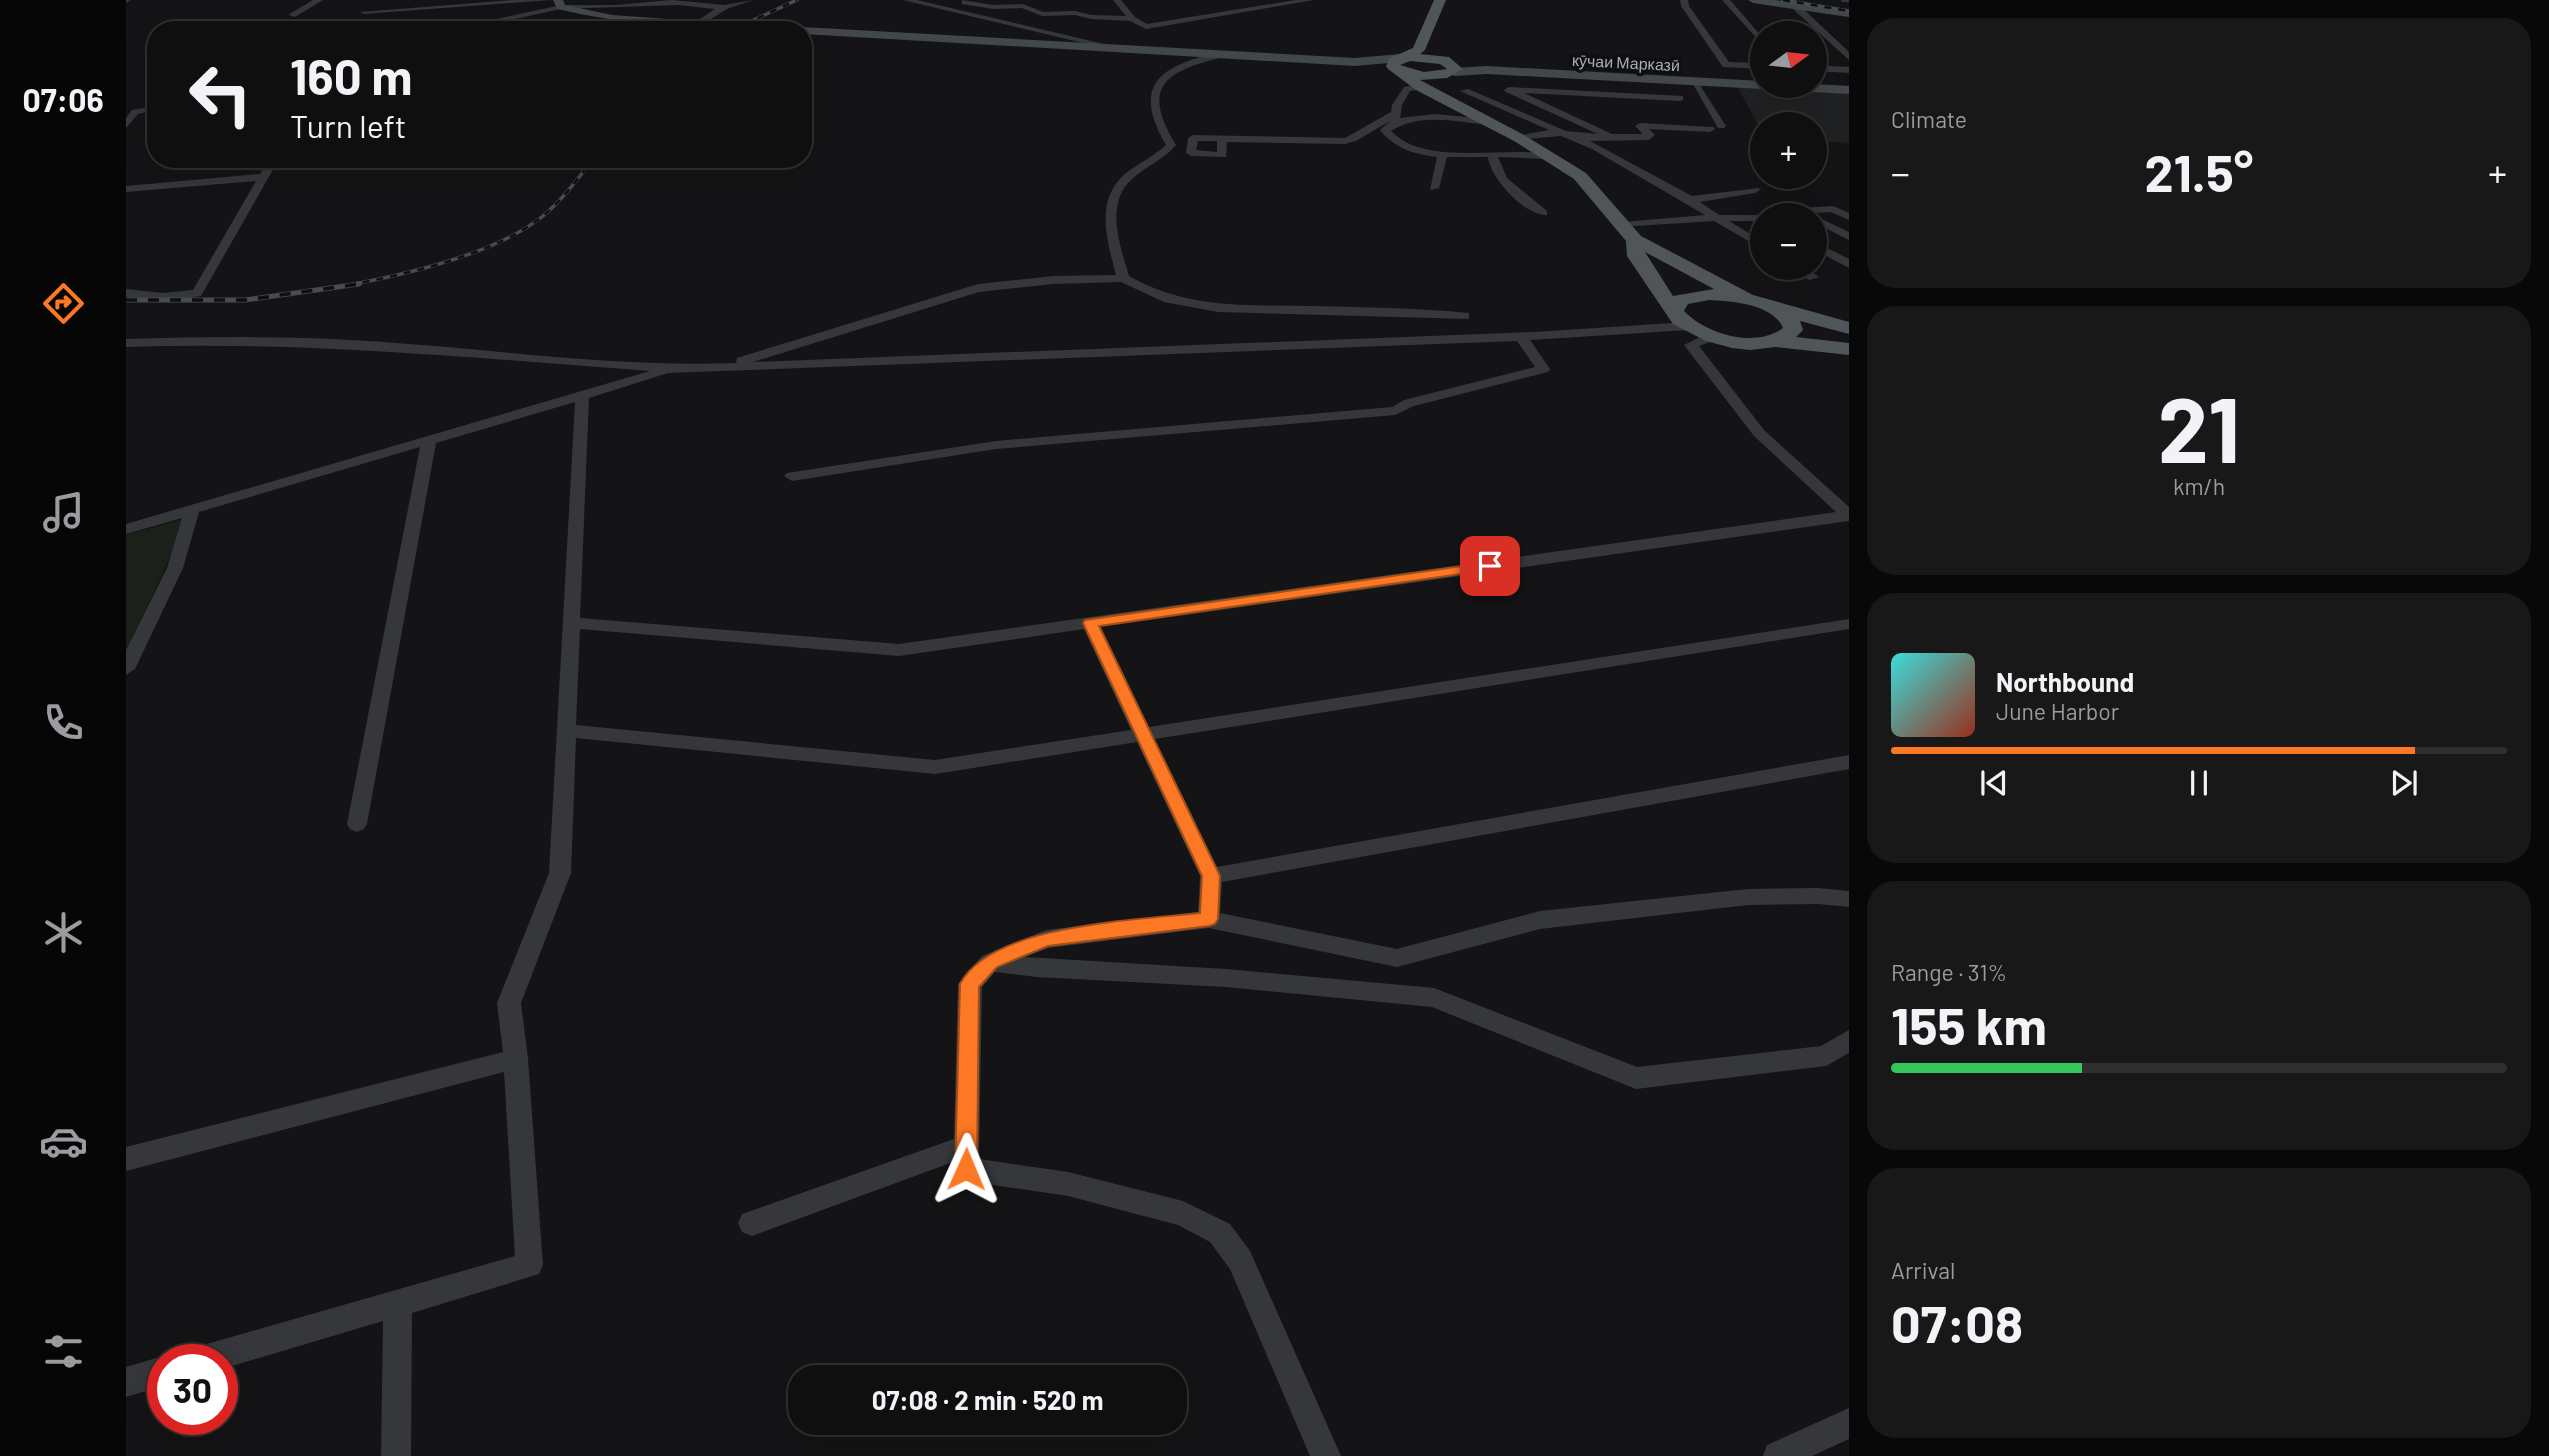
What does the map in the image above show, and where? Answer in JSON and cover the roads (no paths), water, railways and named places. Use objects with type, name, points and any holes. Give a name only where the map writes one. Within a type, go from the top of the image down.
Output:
[{"type":"main road","points":[[1400,64],[1418,50],[1440,0]]},
{"type":"main road","points":[[1448,68],[1431,51],[1451,0]]},
{"type":"main road","points":[[1400,64],[1427,57],[1448,68]]},
{"type":"main road","points":[[1400,64],[1421,86],[1519,138],[1580,176],[1629,232],[1746,299]]},
{"type":"main road","points":[[1421,86],[1448,68]]},
{"type":"main road","name":"кӯчаи Марказӣ","points":[[1488,70],[1750,84]]},
{"type":"main road","points":[[1629,232],[1636,256],[1684,323]]},
{"type":"main road","points":[[1849,328],[1727,295],[1693,295],[1675,305],[1674,312],[1684,323],[1713,336],[1746,342],[1776,341],[1849,349]]},
{"type":"main road","points":[[1770,307],[1783,314],[1791,322],[1793,330],[1787,337],[1776,341]]},
{"type":"street","points":[[292,15],[319,0]]},
{"type":"street","points":[[369,0],[361,17],[548,0]]},
{"type":"street","points":[[701,21],[723,7],[749,0]]},
{"type":"street","points":[[907,0],[1117,48]]},
{"type":"street","points":[[923,4],[934,0]]},
{"type":"street","points":[[950,0],[993,7],[1008,2],[1021,3],[1042,14],[1075,13],[1091,17],[1132,19]]},
{"type":"street","points":[[1117,0],[1132,19],[1146,27],[1310,0]]},
{"type":"street","points":[[1684,0],[1685,6],[1726,65],[1750,66]]},
{"type":"street","points":[[1726,0],[1750,28]]},
{"type":"street","points":[[1753,0],[1849,14]]},
{"type":"street","points":[[496,21],[560,3],[615,7],[676,1],[682,5],[723,7]]},
{"type":"street","points":[[560,3],[612,18],[638,21]]},
{"type":"street","points":[[1796,7],[1849,57]]},
{"type":"street","points":[[812,33],[1400,64]]},
{"type":"street","points":[[1122,278],[1111,229],[1112,197],[1125,179],[1171,145],[1156,123],[1152,108],[1158,84],[1168,74],[1184,66],[1225,54]]},
{"type":"street","points":[[1448,68],[1488,70]]},
{"type":"street","points":[[1827,69],[1849,71]]},
{"type":"street","points":[[1577,75],[1589,94]]},
{"type":"street","points":[[1519,138],[1557,132],[1576,137],[1648,137],[1650,135],[1640,126],[1716,128],[1693,81]]},
{"type":"street","points":[[1404,146],[1390,138],[1385,130],[1396,117],[1397,105],[1407,89],[1421,86]]},
{"type":"street","points":[[1827,89],[1849,90]]},
{"type":"street","points":[[1604,137],[1608,135],[1509,90],[1680,99]]},
{"type":"street","points":[[1465,91],[1596,147],[1690,200],[1750,239]]},
{"type":"street","points":[[126,125],[135,112],[147,109]]},
{"type":"street","points":[[1271,149],[1346,152],[1353,139],[1396,117],[1440,117],[1489,122]]},
{"type":"street","points":[[1222,138],[1353,139],[1365,142]]},
{"type":"street","points":[[1378,144],[1443,153],[1548,156]]},
{"type":"street","points":[[1434,188],[1443,153]]},
{"type":"street","points":[[1493,154],[1493,167],[1500,179],[1543,213]]},
{"type":"street","points":[[126,293],[163,297],[197,293],[268,168]]},
{"type":"street","points":[[126,189],[262,177]]},
{"type":"street","points":[[1690,200],[1755,190]]},
{"type":"street","points":[[1827,210],[1833,209],[1849,217]]},
{"type":"street","points":[[1629,232],[1716,218],[1750,218]]},
{"type":"street","points":[[1827,225],[1849,237]]},
{"type":"street","points":[[1827,252],[1849,264]]},
{"type":"street","points":[[728,367],[765,352],[978,288],[1053,280],[1122,278],[1135,287],[1202,307],[1465,316]]},
{"type":"street","points":[[126,343],[211,340],[334,343],[673,369],[1521,336],[1684,323]]},
{"type":"street","points":[[792,477],[996,445],[1395,411],[1409,403],[1543,369],[1521,336]]},
{"type":"street","points":[[1713,336],[1691,345],[1759,433],[1849,516]]},
{"type":"street","points":[[126,529],[673,369]]},
{"type":"street","points":[[238,1350],[529,1265],[516,1059],[509,1003],[560,873],[582,396]]},
{"type":"street","points":[[357,824],[429,441]]},
{"type":"street","points":[[126,668],[175,568],[192,511]]},
{"type":"street","points":[[572,623],[899,650],[1849,516]]},
{"type":"street","points":[[1090,623],[1146,735],[1211,876],[1209,919]]},
{"type":"street","points":[[567,731],[936,767],[1849,624]]},
{"type":"street","points":[[1211,876],[1849,762]]},
{"type":"street","points":[[1326,1456],[1240,1260],[1220,1233],[1183,1214],[1068,1184],[966,1169],[970,984],[990,962],[1046,939],[1209,919],[1397,958],[1540,920],[1748,897],[1818,896],[1849,900]]},
{"type":"street","points":[[990,962],[1037,968],[1226,978],[1434,998],[1636,1078],[1826,1056],[1849,1040]]},
{"type":"street","points":[[126,1159],[516,1059]]},
{"type":"street","points":[[752,1223],[966,1146]]},
{"type":"street","points":[[396,1456],[398,1303]]},
{"type":"street","points":[[126,1382],[147,1376]]},
{"type":"street","points":[[1778,1456],[1849,1423]]},
{"type":"railway","points":[[752,21],[797,0]]},
{"type":"railway","points":[[1783,0],[1849,11]]},
{"type":"railway","points":[[349,285],[450,261],[501,241],[524,229],[550,210],[586,168]]},
{"type":"railway","points":[[126,300],[245,300],[359,284]]}]
